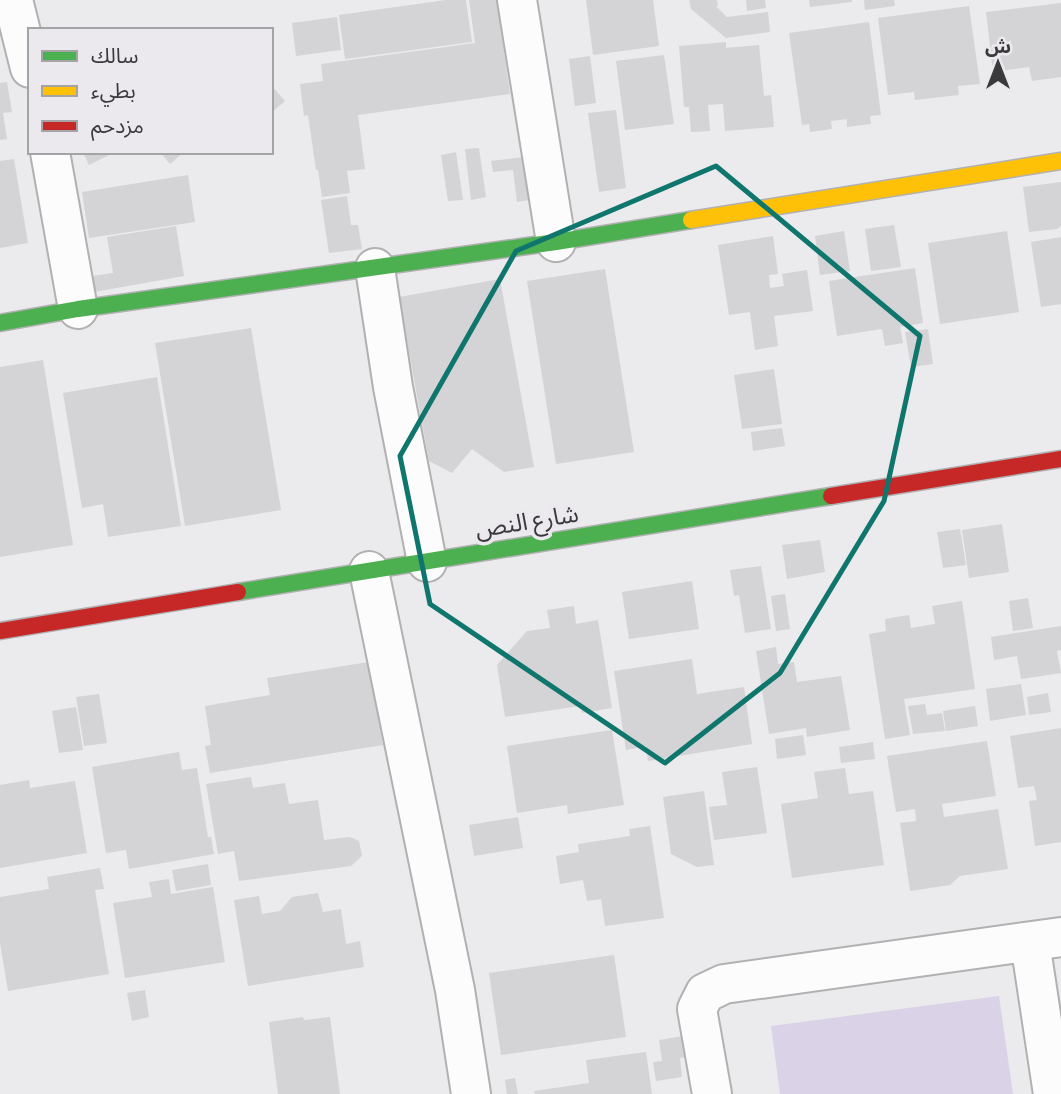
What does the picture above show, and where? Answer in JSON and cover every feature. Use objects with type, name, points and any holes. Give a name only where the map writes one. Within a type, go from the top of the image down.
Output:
[{"type":"street","points":[[13,0],[28,60]]},
{"type":"street","points":[[517,0],[556,242]]},
{"type":"street","points":[[50,154],[78,309]]},
{"type":"street","points":[[0,323],[78,309],[556,242],[1061,161]]},
{"type":"street","points":[[375,268],[393,387],[427,562]]},
{"type":"street","name":"شارع النص","points":[[0,631],[1061,459]]},
{"type":"street","points":[[369,571],[455,990],[471,1094]]},
{"type":"street","points":[[712,1094],[697,1009],[705,993],[724,984],[1046,940],[1053,1094]]},
{"type":"highlighted area","points":[[716,166],[920,336],[884,501],[780,673],[665,763],[430,604],[400,456],[516,251]]},
{"type":"shaded area","points":[[999,996],[1013,1094],[780,1094],[771,1026]]},
{"type":"building","points":[[446,0],[466,0],[472,42],[345,59],[339,15]]},
{"type":"building","points":[[469,0],[497,0],[510,94],[358,115],[365,169],[347,171],[350,193],[322,197],[308,115],[304,116],[300,84],[323,81],[321,64],[475,43]]},
{"type":"building","points":[[586,0],[653,0],[659,46],[593,55]]},
{"type":"building","points":[[689,0],[717,0],[716,6],[727,17],[768,12],[770,32],[726,38],[691,9]]},
{"type":"building","points":[[746,0],[765,0],[766,8],[747,11]]},
{"type":"building","points":[[809,0],[852,0],[852,2],[810,7]]},
{"type":"building","points":[[864,0],[894,0],[895,6],[865,10]]},
{"type":"building","points":[[1061,3],[1061,77],[1032,81],[1029,67],[993,72],[986,12]]},
{"type":"building","points":[[969,6],[980,84],[958,86],[959,95],[915,100],[914,92],[888,95],[878,18]]},
{"type":"building","points":[[337,17],[341,50],[296,56],[292,23]]},
{"type":"building","points":[[869,22],[881,115],[870,116],[871,124],[847,127],[847,119],[831,121],[832,129],[810,132],[809,124],[802,125],[789,33]]},
{"type":"building","points":[[726,42],[726,48],[759,45],[764,96],[771,95],[774,127],[725,131],[723,104],[708,105],[710,131],[691,132],[689,107],[684,107],[679,46]]},
{"type":"building","points":[[664,55],[674,124],[625,130],[616,61]]},
{"type":"building","points":[[590,56],[596,103],[575,106],[569,59]]},
{"type":"building","points":[[7,82],[12,112],[3,113],[7,139],[0,140],[0,83]]},
{"type":"building","points":[[273,87],[285,101],[273,111]]},
{"type":"building","points":[[616,110],[626,188],[599,192],[588,113]]},
{"type":"building","points":[[479,148],[486,197],[471,200],[465,149]]},
{"type":"building","points":[[456,152],[463,200],[448,201],[441,155]]},
{"type":"building","points":[[84,154],[111,154],[89,165]]},
{"type":"building","points":[[162,154],[182,154],[170,164]]},
{"type":"building","points":[[523,157],[529,200],[517,202],[513,170],[493,172],[491,161]]},
{"type":"building","points":[[14,159],[28,243],[0,248],[0,161]]},
{"type":"building","points":[[188,175],[195,222],[89,238],[82,192]]},
{"type":"building","points":[[1061,182],[1061,226],[1057,229],[1029,232],[1023,187]]},
{"type":"building","points":[[347,196],[351,225],[358,225],[362,249],[329,253],[321,200]]},
{"type":"building","points":[[894,225],[901,267],[871,271],[865,229]]},
{"type":"building","points":[[176,226],[184,276],[94,292],[92,276],[113,273],[107,237]]},
{"type":"building","points":[[844,231],[850,271],[820,275],[815,236]]},
{"type":"building","points":[[1007,231],[1019,312],[940,324],[928,243]]},
{"type":"building","points":[[773,236],[778,274],[769,275],[770,288],[784,286],[782,274],[807,270],[813,311],[774,316],[778,346],[755,350],[750,312],[729,315],[718,245]]},
{"type":"building","points":[[1061,237],[1061,304],[1041,307],[1031,242]]},
{"type":"building","points":[[915,268],[923,323],[900,327],[903,343],[885,346],[882,329],[837,336],[829,281]]},
{"type":"building","points":[[605,269],[634,452],[556,464],[527,281]]},
{"type":"building","points":[[500,279],[534,467],[504,472],[472,449],[452,473],[429,461],[399,297]]},
{"type":"building","points":[[251,328],[281,510],[185,526],[155,343]]},
{"type":"building","points":[[928,329],[933,364],[911,367],[905,332]]},
{"type":"building","points":[[43,360],[73,545],[0,557],[0,367]]},
{"type":"building","points":[[774,369],[782,424],[742,429],[734,375]]},
{"type":"building","points":[[157,377],[181,526],[108,537],[103,504],[82,508],[63,393]]},
{"type":"building","points":[[782,428],[785,446],[753,451],[751,432]]},
{"type":"building","points":[[1002,524],[1009,572],[969,578],[962,530]]},
{"type":"building","points":[[960,529],[966,565],[943,568],[937,532]]},
{"type":"building","points":[[820,540],[825,572],[787,579],[782,545]]},
{"type":"building","points":[[761,566],[771,629],[745,633],[739,595],[734,596],[730,570]]},
{"type":"building","points":[[692,581],[699,629],[629,639],[622,592]]},
{"type":"building","points":[[785,594],[790,629],[776,631],[771,596]]},
{"type":"building","points":[[1028,598],[1033,628],[1013,631],[1009,601]]},
{"type":"building","points":[[962,601],[975,689],[904,699],[910,735],[885,739],[869,634],[886,631],[885,619],[909,615],[911,628],[935,624],[932,606]]},
{"type":"building","points":[[574,606],[576,624],[598,620],[612,708],[582,713],[581,706],[505,717],[497,665],[527,631],[550,628],[547,610]]},
{"type":"building","points":[[1061,626],[1061,650],[1057,651],[1061,673],[1021,679],[1017,656],[994,660],[991,637]]},
{"type":"building","points":[[776,647],[778,664],[794,662],[797,682],[841,676],[850,730],[807,737],[806,728],[769,734],[756,651]]},
{"type":"building","points":[[692,659],[697,694],[744,687],[752,744],[648,761],[646,746],[626,750],[614,671]]},
{"type":"building","points":[[369,662],[383,745],[210,773],[205,746],[211,745],[205,706],[270,695],[267,678]]},
{"type":"building","points":[[1021,684],[1026,715],[990,721],[986,689]]},
{"type":"building","points":[[1048,693],[1051,712],[1029,715],[1027,697]]},
{"type":"building","points":[[99,694],[107,743],[84,746],[76,697]]},
{"type":"building","points":[[925,704],[927,715],[942,713],[945,731],[913,734],[908,706]]},
{"type":"building","points":[[975,706],[978,726],[946,731],[943,711]]},
{"type":"building","points":[[76,707],[83,750],[59,753],[52,711]]},
{"type":"building","points":[[1061,728],[1061,842],[1035,846],[1029,801],[1037,800],[1034,786],[1018,788],[1010,736]]},
{"type":"building","points":[[612,730],[624,805],[568,814],[567,805],[517,813],[507,746]]},
{"type":"building","points":[[803,735],[806,755],[777,759],[775,739]]},
{"type":"building","points":[[987,741],[996,796],[942,804],[944,817],[998,809],[1008,869],[960,876],[950,885],[910,891],[900,823],[916,821],[915,809],[896,812],[887,756]]},
{"type":"building","points":[[873,742],[875,759],[841,763],[839,747]]},
{"type":"building","points":[[179,752],[182,770],[197,768],[208,837],[211,837],[214,854],[129,869],[126,850],[106,853],[92,767]]},
{"type":"building","points":[[757,767],[767,833],[714,840],[709,807],[727,805],[722,772]]},
{"type":"building","points":[[845,768],[849,794],[873,791],[884,865],[792,878],[781,804],[818,798],[814,772]]},
{"type":"building","points":[[251,777],[253,788],[285,783],[289,804],[318,800],[324,840],[350,837],[359,841],[362,856],[351,866],[239,881],[234,851],[218,854],[206,784]]},
{"type":"building","points":[[29,780],[30,788],[75,781],[87,853],[0,868],[0,785]]},
{"type":"building","points":[[704,791],[714,865],[697,867],[671,854],[663,797]]},
{"type":"building","points":[[518,817],[523,848],[474,856],[469,825]]},
{"type":"building","points":[[650,826],[664,918],[605,926],[601,899],[587,901],[583,880],[560,884],[556,856],[579,852],[578,844],[630,836],[629,829]]},
{"type":"building","points":[[208,864],[211,885],[176,891],[172,870]]},
{"type":"building","points":[[100,868],[104,889],[95,890],[109,974],[8,991],[0,943],[0,897],[49,889],[47,877]]},
{"type":"building","points":[[169,879],[171,894],[213,887],[225,962],[125,978],[113,903],[152,897],[149,882]]},
{"type":"building","points":[[318,893],[323,912],[341,909],[346,944],[360,941],[364,967],[248,986],[234,900],[259,896],[262,914],[280,911],[292,897]]},
{"type":"building","points":[[614,955],[626,1037],[501,1055],[489,973]]},
{"type":"building","points":[[145,990],[149,1017],[132,1021],[127,993]]},
{"type":"building","points":[[303,1017],[304,1020],[330,1017],[340,1094],[278,1094],[269,1022]]},
{"type":"building","points":[[689,1035],[693,1056],[680,1058],[682,1077],[656,1081],[653,1062],[662,1061],[659,1040]]},
{"type":"building","points":[[646,1052],[652,1094],[535,1094],[534,1091],[589,1083],[586,1060]]},
{"type":"building","points":[[515,1078],[518,1094],[507,1094],[505,1080]]},
{"type":"traffic: fast","points":[[0,323],[78,309],[556,242],[691,220]]},
{"type":"traffic: fast","points":[[238,592],[831,496]]},
{"type":"traffic: slow","points":[[691,220],[1061,161]]},
{"type":"traffic: jam","points":[[831,496],[1061,459]]},
{"type":"traffic: jam","points":[[0,631],[238,592]]}]
